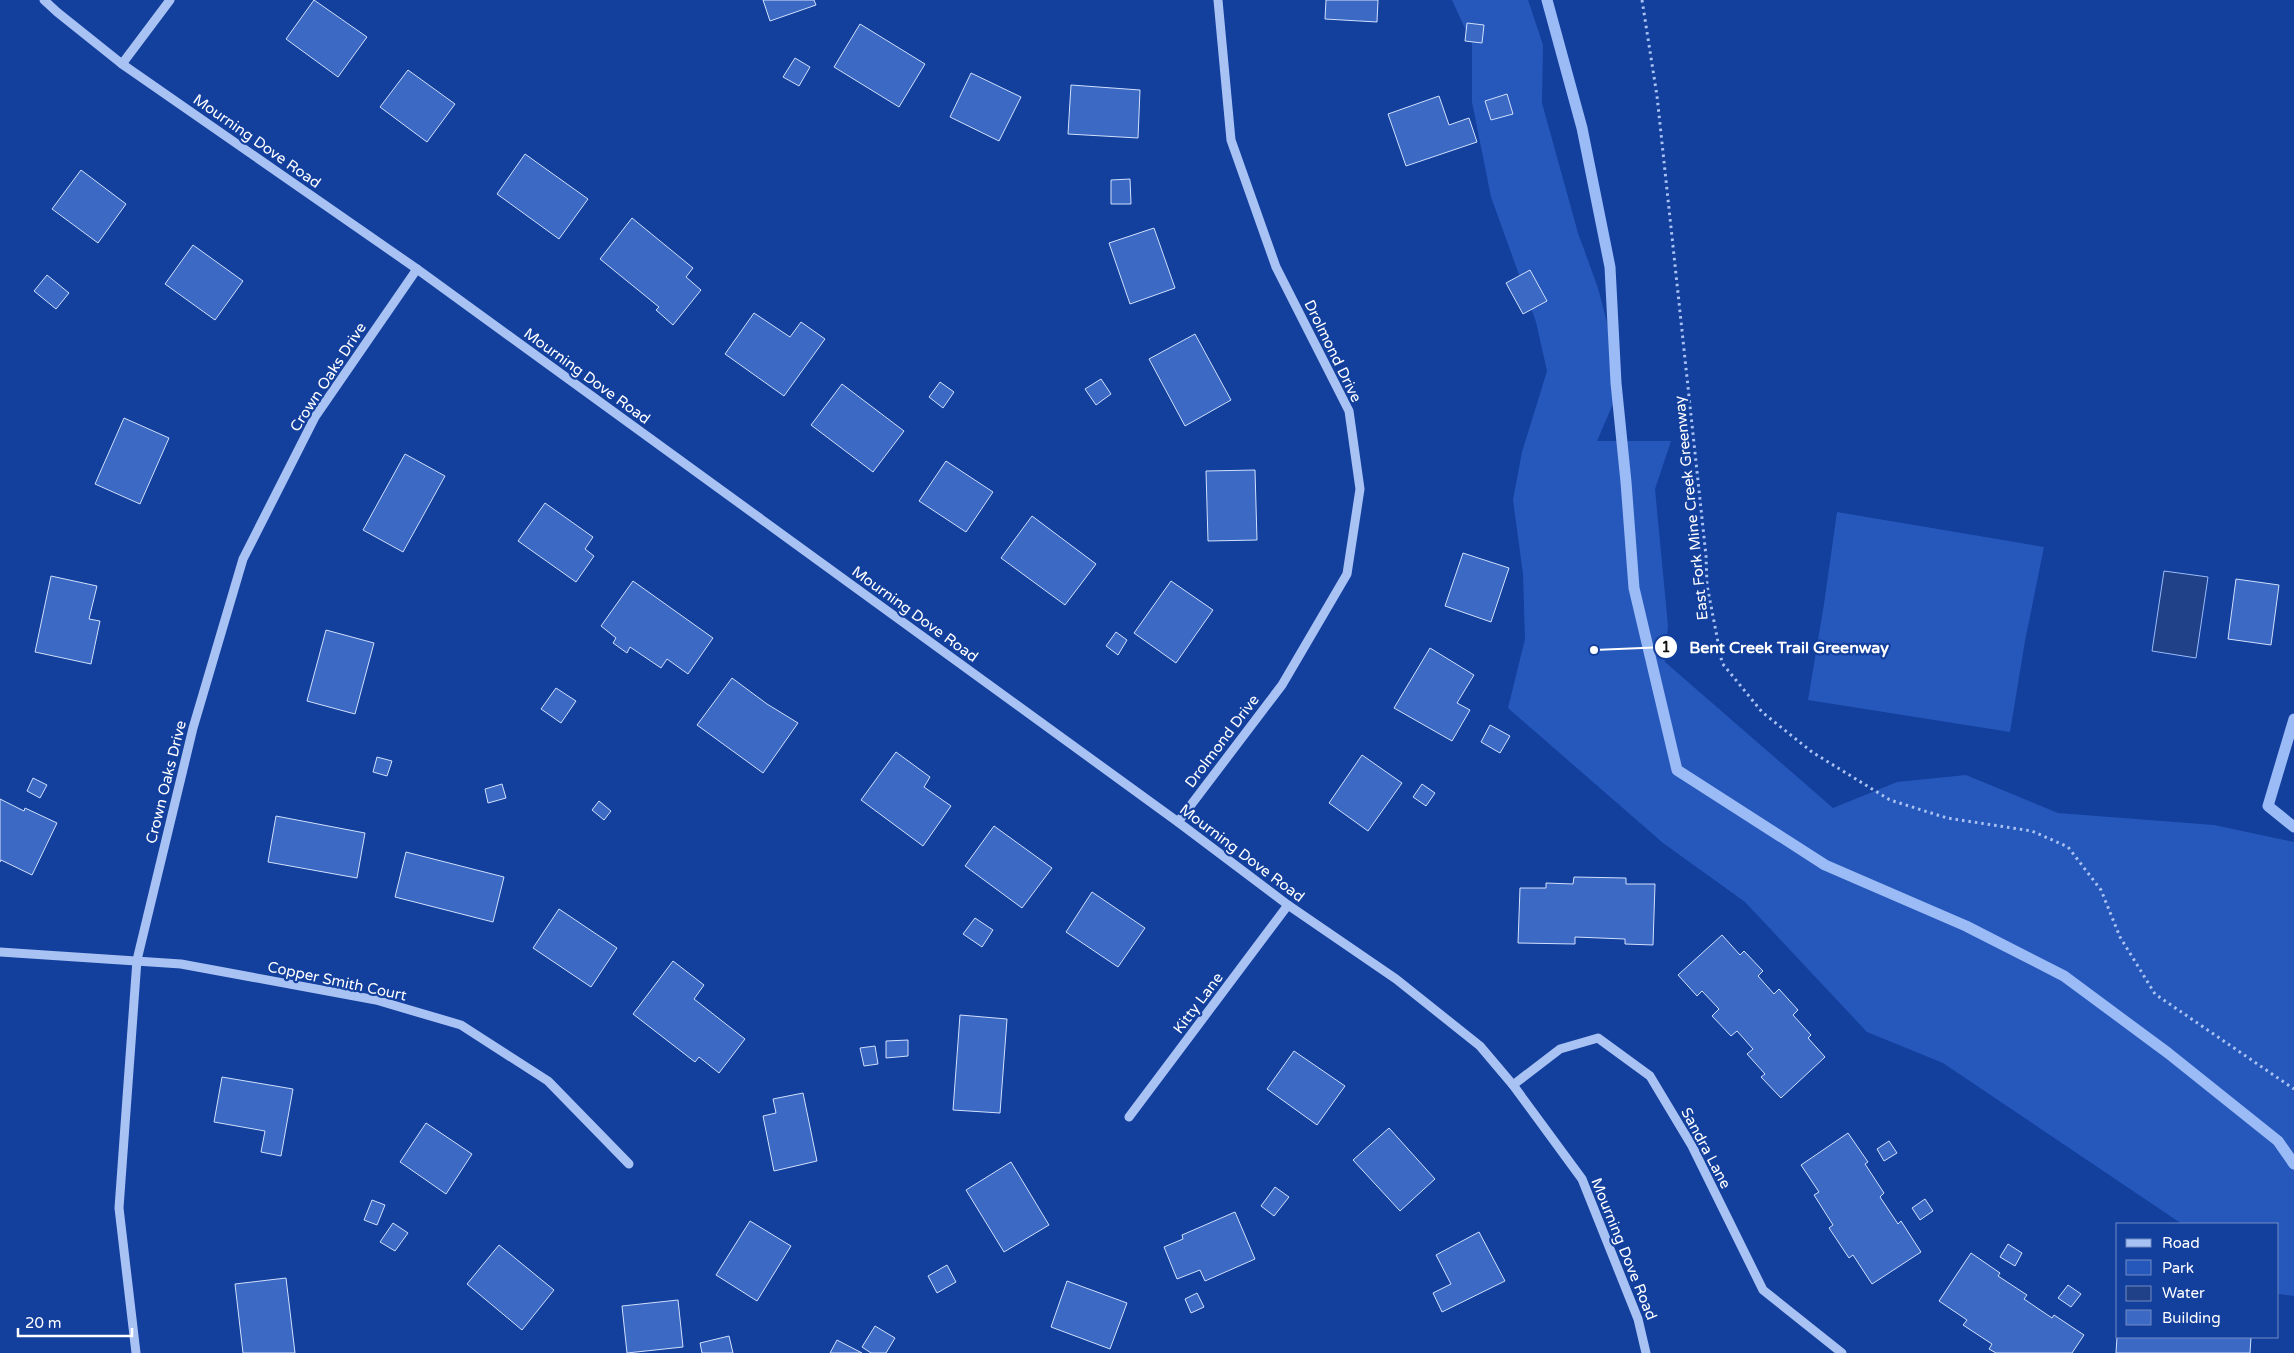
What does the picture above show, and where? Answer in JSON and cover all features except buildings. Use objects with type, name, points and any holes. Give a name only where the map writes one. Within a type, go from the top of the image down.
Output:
[{"type":"street","name":"Mourning Dove Road","points":[[44,0],[122,64],[417,269],[1178,822],[1288,905],[1396,979],[1480,1046],[1513,1085],[1582,1179],[1638,1319],[1646,1353]]},
{"type":"street","points":[[122,64],[170,0]]},
{"type":"street","name":"Drolmond Drive","points":[[1178,822],[1282,685],[1346,574],[1360,489],[1349,411],[1276,267],[1231,140],[1218,0]]},
{"type":"street","name":"Crown Oaks Drive","points":[[136,1353],[119,1208],[137,960],[193,728],[243,559],[315,418],[417,269]]},
{"type":"street","name":"Kitty Lane","points":[[1129,1117],[1288,905]]},
{"type":"street","name":"Copper Smith Court","points":[[0,952],[181,964],[376,1000],[461,1025],[548,1081],[629,1164]]},
{"type":"street","name":"Sandra Lane","points":[[1513,1085],[1560,1049],[1598,1038],[1650,1076],[1692,1146],[1763,1290],[1842,1353]]},
{"type":"path","name":"East Fork Mine Creek Greenway","points":[[1642,0],[1658,106],[1706,556],[1707,585],[1722,663],[1762,712],[1812,752],[1890,800],[1947,818],[2032,832],[2068,847],[2101,890],[2120,937],[2155,994],[2294,1089]]},
{"type":"green space","points":[[1452,0],[1528,0],[1543,45],[1542,103],[1578,233],[1598,288],[1611,338],[1619,390],[1597,441],[1671,441],[1655,489],[1668,626],[1665,662],[1833,808],[1897,782],[1966,775],[2058,813],[2214,825],[2294,842],[2294,1296],[2279,1294],[2279,1223],[2181,1223],[1943,1063],[1867,1032],[1745,902],[1663,843],[1508,708],[1525,639],[1523,574],[1513,500],[1522,452],[1547,371],[1536,322],[1491,197],[1472,102],[1472,44]]},
{"type":"green space","points":[[1837,512],[2044,547],[2025,641],[2010,732],[1808,700]]},
{"type":"water","points":[[2164,571],[2208,577],[2196,658],[2152,651]]},
{"type":"waterway","points":[[1547,0],[1582,128],[1610,267],[1616,383],[1634,588],[1677,770],[1825,865],[1966,926],[2064,976],[2168,1053],[2278,1141],[2294,1164]]},
{"type":"waterway","points":[[2294,719],[2268,806],[2294,827]]},
{"type":"place","name":"Bent Creek Trail Greenway","points":[[1594,650]]}]
